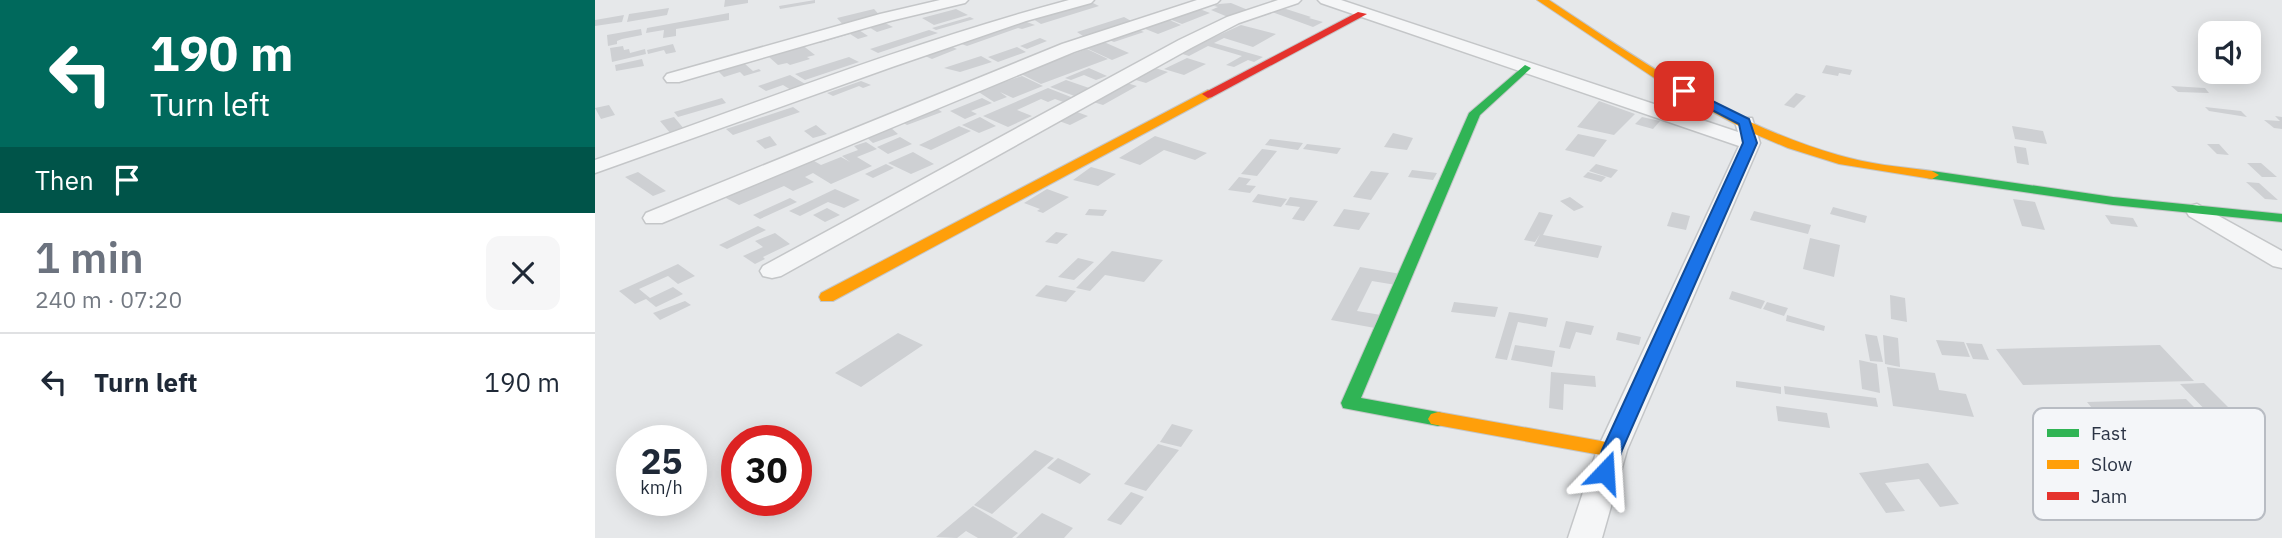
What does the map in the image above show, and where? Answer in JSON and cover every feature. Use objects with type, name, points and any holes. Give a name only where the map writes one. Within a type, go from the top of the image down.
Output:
[{"type":"main road","points":[[1542,0],[1747,132],[1770,135],[1830,158],[2041,193],[2282,218]]},
{"type":"main road","points":[[827,297],[1064,169],[1362,14]]},
{"type":"main road","points":[[1525,68],[1475,113],[1350,402],[1612,450]]},
{"type":"street","points":[[673,78],[887,17],[960,0]]},
{"type":"street","points":[[595,167],[971,34],[1086,0]]},
{"type":"street","points":[[654,218],[1068,48],[1212,0]]},
{"type":"street","points":[[772,271],[1185,44],[1233,20],[1293,0]]},
{"type":"street","points":[[1326,0],[1525,68],[1747,132],[1612,450],[1585,538]]},
{"type":"street","points":[[2197,211],[2282,261]]},
{"type":"building","points":[[725,0],[748,0],[748,3],[724,7]]},
{"type":"building","points":[[815,0],[815,3],[780,9],[779,6]]},
{"type":"building","points":[[1091,2],[1099,6],[1041,24],[1033,19]]},
{"type":"building","points":[[1231,3],[1248,10],[1228,17],[1211,10],[1219,4]]},
{"type":"building","points":[[669,8],[667,15],[627,22],[629,14]]},
{"type":"building","points":[[1197,8],[1210,13],[1182,24],[1169,19]]},
{"type":"building","points":[[1283,8],[1323,22],[1313,27],[1272,12]]},
{"type":"building","points":[[874,9],[882,18],[845,27],[837,18]]},
{"type":"building","points":[[956,9],[968,15],[934,25],[922,18]]},
{"type":"building","points":[[729,13],[729,20],[676,29],[676,36],[663,38],[664,30],[646,33],[647,28]]},
{"type":"building","points":[[624,15],[622,22],[595,26],[595,20]]},
{"type":"building","points":[[970,17],[974,19],[936,30],[932,28]]},
{"type":"building","points":[[1124,17],[1133,22],[1082,39],[1079,37],[1083,36],[1077,32]]},
{"type":"building","points":[[1167,19],[1181,25],[1158,34],[1143,28]]},
{"type":"building","points":[[1024,21],[1035,25],[1018,28],[967,46],[959,43]]},
{"type":"building","points":[[883,22],[893,27],[877,32],[867,26]]},
{"type":"building","points":[[1241,25],[1276,34],[1253,47],[1224,38],[1214,43],[1263,57],[1254,62],[1248,60],[1234,67],[1226,65],[1242,56],[1208,46],[1189,56],[1179,53]]},
{"type":"building","points":[[856,28],[868,36],[858,39],[850,34],[820,43],[816,40]]},
{"type":"building","points":[[641,29],[642,35],[622,39],[617,41],[617,44],[608,46],[607,35]]},
{"type":"building","points":[[929,30],[938,33],[878,53],[870,49]]},
{"type":"building","points":[[1139,30],[1144,32],[1114,42],[1109,40]]},
{"type":"building","points":[[1040,38],[1047,41],[1027,49],[1020,46]]},
{"type":"building","points":[[1104,42],[1129,53],[1112,60],[1086,48]]},
{"type":"building","points":[[673,44],[676,52],[666,54],[664,50],[648,54],[647,50]]},
{"type":"building","points":[[801,44],[815,55],[790,65],[778,65],[769,57],[745,64],[753,71],[761,71],[744,76],[740,72],[724,77],[718,71],[696,77],[692,74]]},
{"type":"building","points":[[623,46],[624,50],[629,49],[630,53],[645,49],[646,54],[612,62],[610,48]]},
{"type":"building","points":[[950,46],[957,49],[932,59],[925,56]]},
{"type":"building","points":[[1017,47],[1026,52],[998,62],[988,57]]},
{"type":"building","points":[[1087,49],[1108,59],[1041,84],[1019,73]]},
{"type":"building","points":[[981,56],[992,62],[960,72],[944,68]]},
{"type":"building","points":[[849,57],[859,62],[805,80],[795,74]]},
{"type":"building","points":[[1187,58],[1206,64],[1184,75],[1164,69]]},
{"type":"building","points":[[642,59],[644,66],[616,71],[615,65]]},
{"type":"building","points":[[1826,65],[1852,70],[1850,75],[1822,73]]},
{"type":"building","points":[[1152,67],[1168,72],[1146,83],[1129,78]]},
{"type":"building","points":[[1089,68],[1107,76],[1096,80],[1084,75],[1071,80],[1065,78]]},
{"type":"building","points":[[790,75],[807,85],[791,90],[783,85],[766,91],[758,86]]},
{"type":"building","points":[[1022,76],[1043,86],[1013,98],[1000,92],[1007,97],[994,102],[977,91]]},
{"type":"building","points":[[1066,80],[1089,88],[1081,92],[1088,95],[1080,98],[1050,87]]},
{"type":"building","points":[[861,81],[871,85],[863,88],[859,86],[833,96],[827,93]]},
{"type":"building","points":[[1123,82],[1137,86],[1103,105],[1090,101]]},
{"type":"building","points":[[2171,86],[2205,88],[2209,93],[2178,92]]},
{"type":"building","points":[[1048,88],[1076,99],[1066,103],[1055,99],[1048,102],[1041,99],[1017,110],[1032,116],[1008,127],[983,116]]},
{"type":"building","points":[[1796,93],[1806,96],[1794,108],[1784,105]]},
{"type":"building","points":[[722,98],[726,103],[678,117],[674,112]]},
{"type":"building","points":[[982,98],[992,103],[971,111],[977,114],[965,119],[950,111]]},
{"type":"building","points":[[1599,101],[1635,114],[1614,135],[1577,127]]},
{"type":"building","points":[[609,105],[615,115],[601,119],[595,108]]},
{"type":"building","points":[[793,107],[800,112],[733,135],[726,129]]},
{"type":"building","points":[[2205,107],[2241,111],[2247,117],[2209,111]]},
{"type":"building","points":[[936,108],[942,112],[907,125],[900,121]]},
{"type":"building","points":[[1077,112],[1088,116],[1070,125],[1059,121]]},
{"type":"building","points":[[2275,116],[2282,117],[2282,129],[2274,128],[2264,120],[2280,121]]},
{"type":"building","points":[[674,117],[685,130],[671,134],[660,121]]},
{"type":"building","points":[[980,117],[996,126],[979,133],[962,125]]},
{"type":"building","points":[[1642,117],[1660,121],[1653,129],[1635,124]]},
{"type":"building","points":[[816,125],[827,134],[813,138],[804,131]]},
{"type":"building","points":[[959,126],[971,131],[931,150],[919,145]]},
{"type":"building","points":[[2012,126],[2043,131],[2047,144],[2015,139]]},
{"type":"building","points":[[890,127],[898,134],[873,143],[865,136]]},
{"type":"building","points":[[1393,133],[1413,138],[1407,150],[1384,147]]},
{"type":"building","points":[[1578,134],[1607,140],[1594,157],[1565,150]]},
{"type":"building","points":[[770,136],[777,145],[765,149],[756,141]]},
{"type":"building","points":[[1155,136],[1207,153],[1195,160],[1164,150],[1140,165],[1119,158]]},
{"type":"building","points":[[900,137],[912,144],[888,154],[877,147]]},
{"type":"building","points":[[1270,139],[1303,143],[1298,150],[1265,145]]},
{"type":"building","points":[[866,142],[877,149],[857,157],[872,166],[831,184],[813,173],[805,177],[814,182],[793,191],[784,186],[739,205],[724,197],[809,158],[821,165],[841,157],[850,162],[842,156],[858,150],[854,146]]},
{"type":"building","points":[[1307,144],[1341,148],[1337,154],[1303,149]]},
{"type":"building","points":[[2207,144],[2219,144],[2229,155],[2217,154]]},
{"type":"building","points":[[2014,146],[2026,148],[2029,165],[2017,163]]},
{"type":"building","points":[[1262,149],[1277,151],[1257,176],[1241,174]]},
{"type":"building","points":[[913,152],[934,164],[911,174],[888,163]]},
{"type":"building","points":[[2247,163],[2261,163],[2277,177],[2262,177]]},
{"type":"building","points":[[886,164],[894,168],[873,178],[865,174]]},
{"type":"building","points":[[1596,164],[1618,170],[1611,178],[1589,171]]},
{"type":"building","points":[[1091,167],[1116,174],[1098,186],[1073,180]]},
{"type":"building","points":[[1412,170],[1437,173],[1433,180],[1408,177]]},
{"type":"building","points":[[1371,171],[1389,173],[1371,200],[1353,197]]},
{"type":"building","points":[[638,172],[666,191],[653,196],[625,177]]},
{"type":"building","points":[[1588,172],[1606,177],[1601,182],[1583,177]]},
{"type":"building","points":[[1239,177],[1251,179],[1246,185],[1256,186],[1250,193],[1228,190]]},
{"type":"building","points":[[2246,182],[2259,183],[2278,200],[2265,199]]},
{"type":"building","points":[[835,189],[860,200],[844,208],[828,202],[800,216],[789,211]]},
{"type":"building","points":[[1047,189],[1069,197],[1043,213],[1037,211],[1040,209],[1024,203]]},
{"type":"building","points":[[1258,194],[1287,199],[1281,207],[1252,202]]},
{"type":"building","points":[[1290,197],[1318,201],[1304,221],[1292,219],[1300,207],[1285,205]]},
{"type":"building","points":[[1570,197],[1584,207],[1574,211],[1560,201]]},
{"type":"building","points":[[790,198],[797,202],[760,219],[753,215]]},
{"type":"building","points":[[2013,199],[2035,202],[2045,230],[2022,226]]},
{"type":"building","points":[[1833,207],[1867,216],[1865,223],[1830,214]]},
{"type":"building","points":[[827,208],[840,215],[825,222],[813,215]]},
{"type":"building","points":[[1089,209],[1107,210],[1103,216],[1085,215]]},
{"type":"building","points":[[1344,209],[1370,213],[1359,230],[1333,226]]},
{"type":"building","points":[[1754,211],[1811,225],[1808,234],[1750,220]]},
{"type":"building","points":[[1539,212],[1553,215],[1543,235],[1602,246],[1598,258],[1534,246],[1540,234],[1535,242],[1524,240]]},
{"type":"building","points":[[1672,212],[1690,216],[1686,230],[1667,226]]},
{"type":"building","points":[[2105,215],[2133,218],[2138,227],[2111,224]]},
{"type":"building","points":[[758,226],[766,230],[727,249],[719,245]]},
{"type":"building","points":[[1056,232],[1068,234],[1057,244],[1045,242]]},
{"type":"building","points":[[775,233],[790,244],[763,257],[765,259],[755,264],[743,256],[763,247],[755,241]]},
{"type":"building","points":[[1810,238],[1840,245],[1834,277],[1803,269]]},
{"type":"building","points":[[1112,251],[1163,260],[1144,282],[1105,275],[1090,291],[1076,288]]},
{"type":"building","points":[[1078,258],[1094,262],[1074,280],[1058,277]]},
{"type":"building","points":[[678,264],[695,276],[678,284],[668,276],[639,289],[650,298],[673,287],[683,294],[656,307],[646,299],[635,304],[619,291]]},
{"type":"building","points":[[1360,267],[1401,274],[1396,285],[1372,281],[1357,311],[1381,315],[1375,328],[1331,320]]},
{"type":"building","points":[[1046,285],[1076,291],[1066,302],[1035,296]]},
{"type":"building","points":[[1732,291],[1765,301],[1761,309],[1729,299]]},
{"type":"building","points":[[1890,295],[1905,298],[1907,322],[1891,319]]},
{"type":"building","points":[[685,301],[691,305],[660,320],[653,313]]},
{"type":"building","points":[[1454,302],[1498,307],[1495,317],[1451,312]]},
{"type":"building","points":[[1767,302],[1788,308],[1784,316],[1763,309]]},
{"type":"building","points":[[1509,312],[1548,318],[1546,327],[1518,322],[1507,360],[1495,358]]},
{"type":"building","points":[[1787,315],[1825,326],[1824,331],[1786,321]]},
{"type":"building","points":[[1566,321],[1594,326],[1591,335],[1576,332],[1570,349],[1559,347]]},
{"type":"building","points":[[1618,332],[1641,337],[1639,345],[1616,340]]},
{"type":"building","points":[[898,333],[923,345],[861,387],[835,373]]},
{"type":"building","points":[[1865,334],[1877,336],[1883,362],[1870,361]]},
{"type":"building","points":[[1883,335],[1898,338],[1900,367],[1885,364]]},
{"type":"building","points":[[1936,340],[1964,342],[1970,357],[1942,355]]},
{"type":"building","points":[[1966,343],[1982,344],[1989,360],[1973,359]]},
{"type":"building","points":[[1515,345],[1555,351],[1552,367],[1511,360]]},
{"type":"building","points":[[2160,345],[2194,381],[2023,385],[1996,349]]},
{"type":"building","points":[[1859,360],[1877,364],[1880,393],[1862,389]]},
{"type":"building","points":[[1887,367],[1935,373],[1939,390],[1966,394],[1974,417],[1893,406]]},
{"type":"building","points":[[1551,372],[1595,376],[1596,387],[1564,384],[1563,410],[1549,408]]},
{"type":"building","points":[[1736,381],[1781,387],[1781,394],[1736,387]]},
{"type":"building","points":[[2204,383],[2229,408],[2203,408],[2180,384]]},
{"type":"building","points":[[1784,386],[1876,398],[1878,407],[1785,394]]},
{"type":"building","points":[[2186,399],[2195,408],[2092,408],[2087,402]]},
{"type":"building","points":[[1776,406],[1827,413],[1830,428],[1778,421]]},
{"type":"building","points":[[1172,424],[1193,430],[1181,447],[1160,442]]},
{"type":"building","points":[[1158,444],[1179,450],[1146,491],[1124,484]]},
{"type":"building","points":[[1035,450],[1054,458],[992,514],[974,505]]},
{"type":"building","points":[[1058,458],[1091,474],[1080,484],[1047,468]]},
{"type":"building","points":[[1928,463],[1959,504],[1940,507],[1919,479],[1885,483],[1905,511],[1886,513],[1859,473]]},
{"type":"building","points":[[1131,492],[1144,497],[1121,525],[1107,520]]},
{"type":"building","points":[[973,506],[1018,533],[1012,538],[978,538],[966,531],[957,538],[936,537]]},
{"type":"building","points":[[1042,513],[1073,528],[1064,538],[1016,538]]},
{"type":"traffic: fast","points":[[1438,419],[1350,403],[1475,113],[1525,68]]},
{"type":"traffic: fast","points":[[1932,175],[2113,201],[2282,218]]},
{"type":"traffic: slow","points":[[1542,0],[1681,90],[1754,129],[1832,158],[1932,175]]},
{"type":"traffic: slow","points":[[827,297],[1208,94]]},
{"type":"traffic: slow","points":[[1438,419],[1612,450]]},
{"type":"traffic: jam","points":[[1208,94],[1362,14]]},
{"type":"route","points":[[1605,472],[1612,450],[1750,143],[1745,122],[1684,91]]}]
